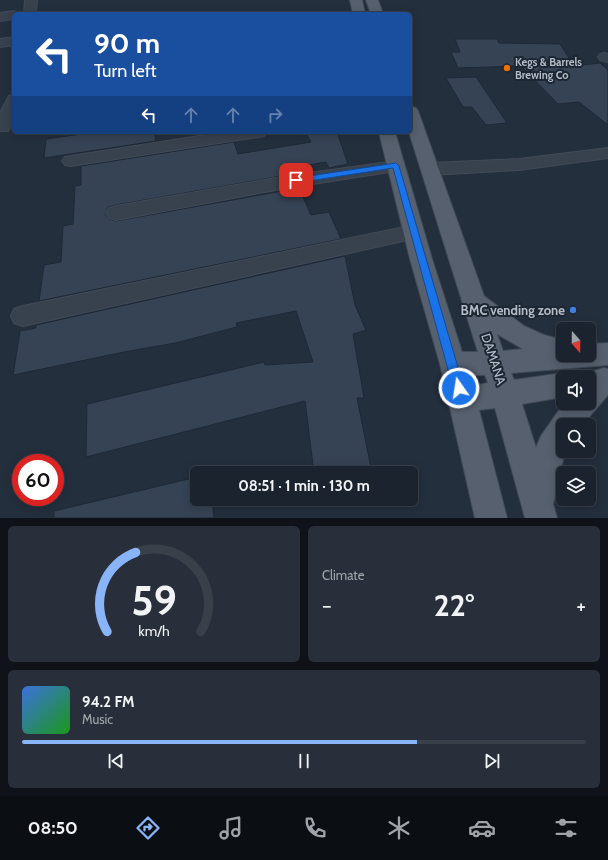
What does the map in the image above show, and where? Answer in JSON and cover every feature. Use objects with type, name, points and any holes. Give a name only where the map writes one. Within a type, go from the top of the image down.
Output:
[{"type":"main road","points":[[356,0],[359,12]]},
{"type":"main road","points":[[372,0],[376,12]]},
{"type":"main road","name":"DAMANA","points":[[412,117],[505,394],[539,512]]},
{"type":"main road","points":[[387,134],[453,364],[491,518]]},
{"type":"main road","points":[[475,302],[519,336],[550,349],[556,350]]},
{"type":"main road","points":[[453,364],[495,363],[597,372]]},
{"type":"main road","points":[[461,400],[556,386]]},
{"type":"main road","points":[[570,418],[577,410]]},
{"type":"main road","points":[[539,512],[551,446],[556,438]]},
{"type":"street","points":[[28,12],[32,0]]},
{"type":"street","points":[[0,17],[12,15]]},
{"type":"street","points":[[0,43],[12,41]]},
{"type":"street","points":[[2,127],[12,104]]},
{"type":"street","points":[[71,162],[246,134]]},
{"type":"street","points":[[430,169],[520,165],[572,160],[608,153]]},
{"type":"street","points":[[116,213],[281,183],[396,166]]},
{"type":"street","points":[[23,316],[414,232]]},
{"type":"building","points":[[455,39],[497,39],[499,43],[560,44],[574,66],[600,63],[608,70],[608,125],[579,102],[558,104],[521,66],[458,68],[451,52],[460,52]]},
{"type":"building","points":[[476,77],[507,123],[486,125],[472,107],[463,107],[446,78]]},
{"type":"building","points":[[82,134],[154,134],[156,141],[44,158],[46,139]]},
{"type":"building","points":[[306,134],[338,134],[348,164],[329,168],[326,162],[291,168],[293,174],[116,205],[108,207],[105,214],[109,219],[116,221],[299,188],[311,215],[329,212],[341,239],[39,301],[44,265],[61,262],[63,226],[73,224],[75,186],[81,185],[81,166],[234,142],[238,154],[311,142]]},
{"type":"building","points":[[345,256],[355,305],[366,330],[353,334],[364,398],[357,398],[371,466],[313,466],[305,401],[86,457],[87,404],[264,362],[265,365],[313,362],[296,311],[236,323],[237,327],[175,343],[13,375],[20,331],[36,328],[36,325]]},
{"type":"building","points":[[190,479],[190,506],[213,506],[214,518],[54,518],[54,511]]},
{"type":"place","name":"Kegs & Barrels Brewing Co","points":[[507,68]]},
{"type":"place","name":"BMC vending zone","points":[[573,310]]},
{"type":"route","points":[[296,180],[396,166],[421,259],[459,388]]}]
